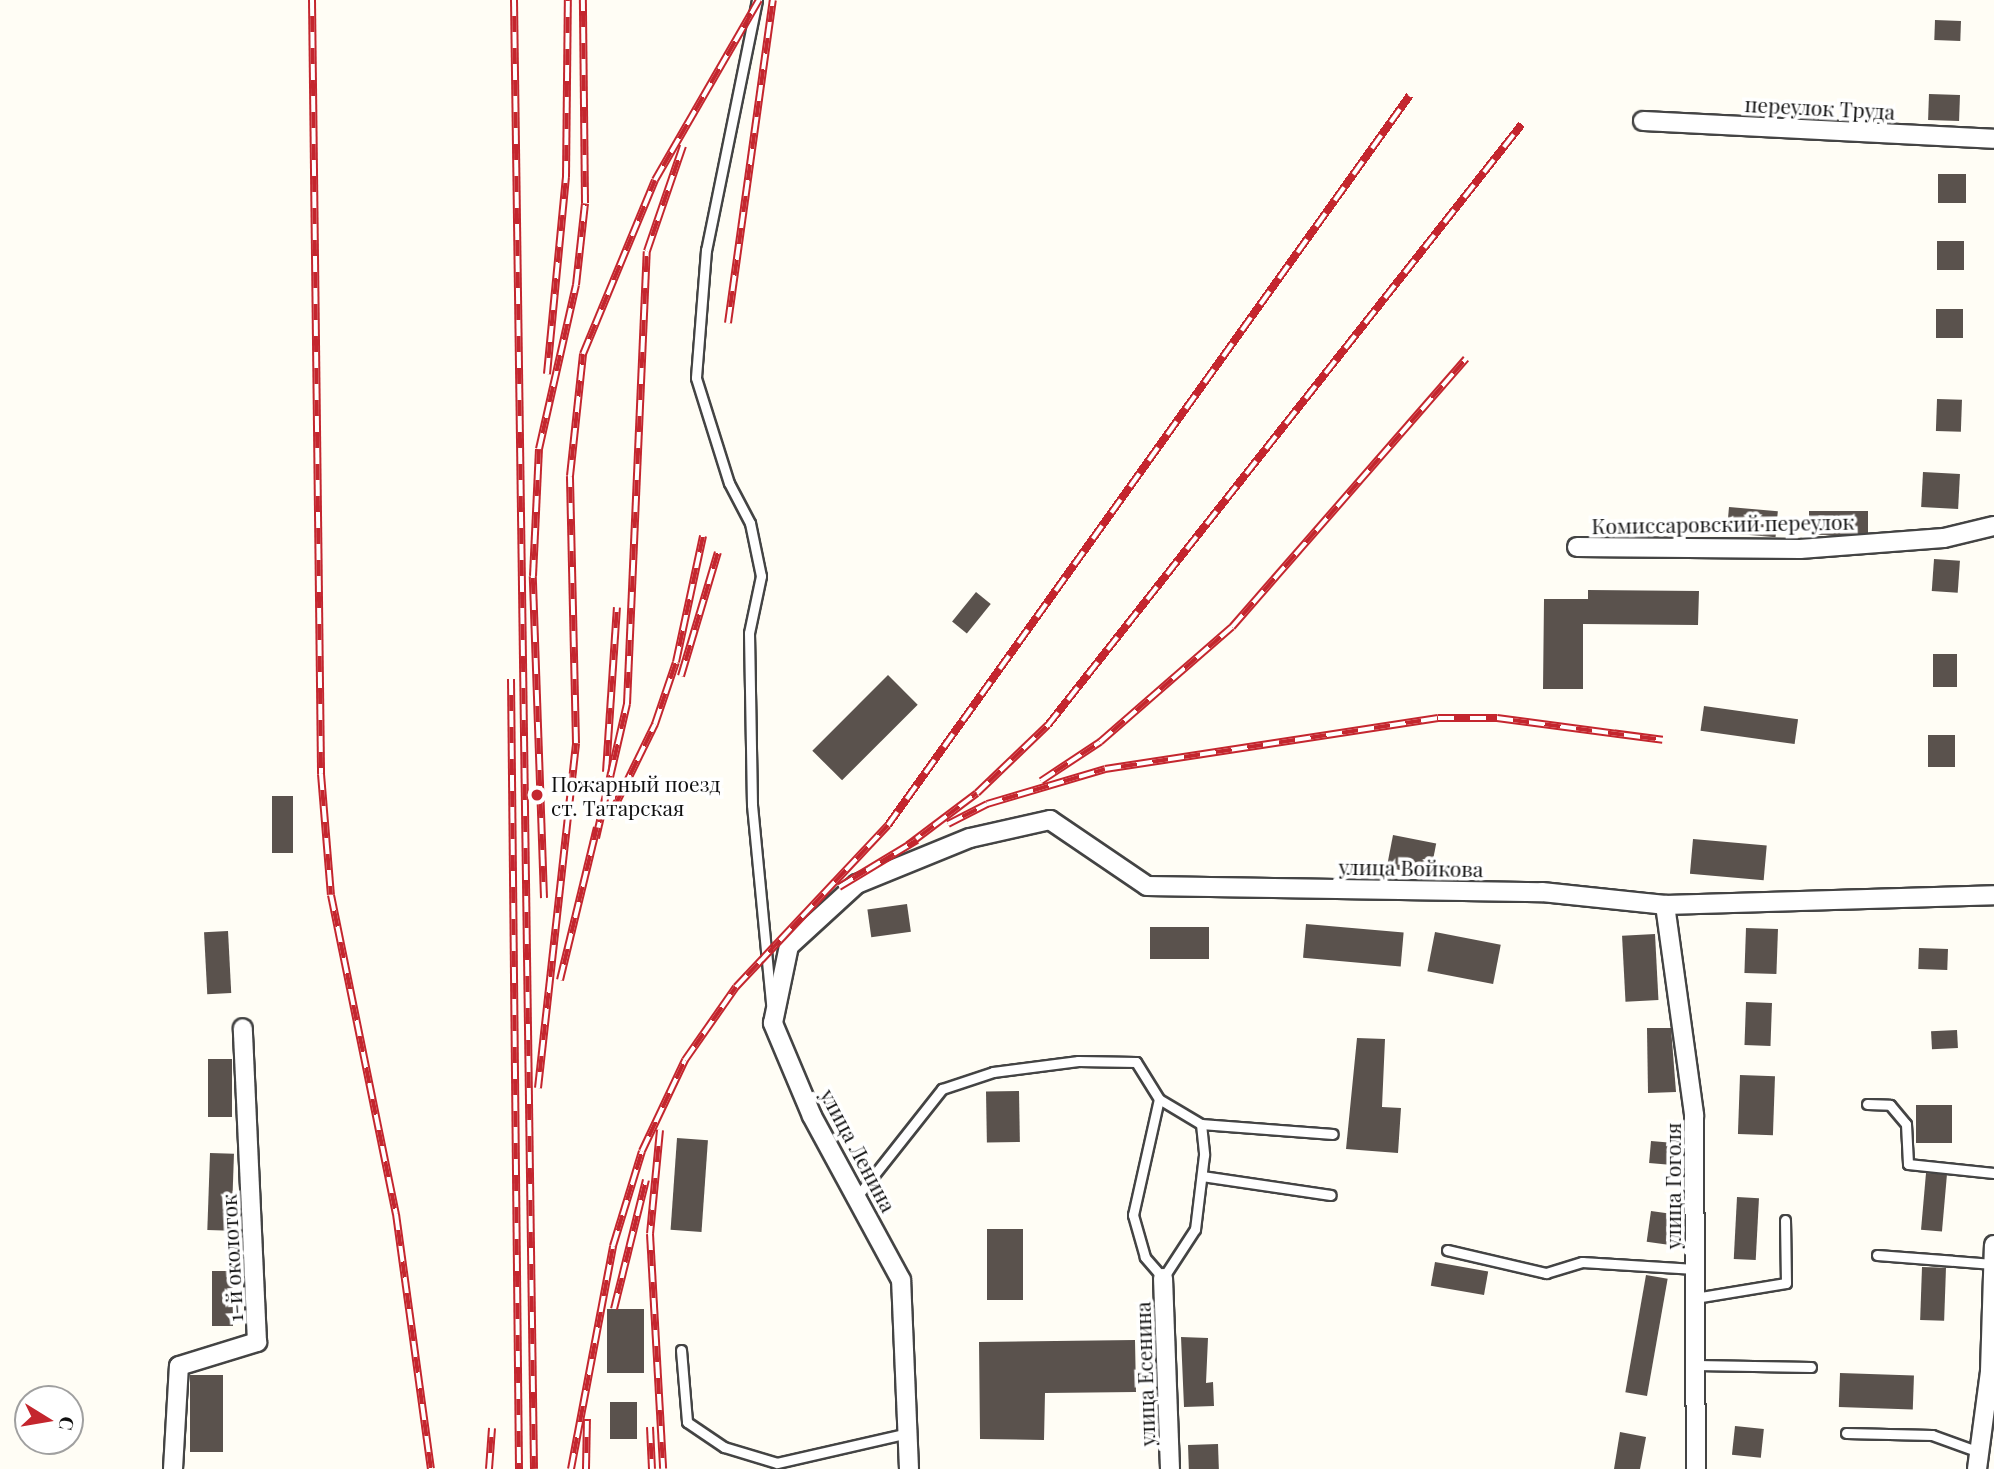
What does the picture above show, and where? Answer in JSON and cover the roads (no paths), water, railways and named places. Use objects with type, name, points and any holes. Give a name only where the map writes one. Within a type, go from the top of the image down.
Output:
[{"type":"street","name":"переулок Труда","points":[[1643,121],[1994,139]]},
{"type":"street","name":"Комиссаровский переулок","points":[[1577,547],[1800,550],[1944,538],[1994,526]]},
{"type":"street","name":"улица Войкова","points":[[773,1023],[789,946],[858,884],[970,838],[1050,820],[1147,886],[1542,892],[1665,905],[1994,895]]},
{"type":"street","name":"улица Гоголя","points":[[1665,905],[1695,1115],[1696,1469]]},
{"type":"street","name":"улица Ленина","points":[[773,1023],[812,1116],[859,1194],[901,1280],[909,1469]]},
{"type":"street","name":"1-й околоток","points":[[173,1469],[179,1366],[257,1342],[243,1028]]},
{"type":"street","points":[[1978,1460],[1994,1245]]},
{"type":"street","name":"улица Есенина","points":[[1163,1278],[1170,1469]]},
{"type":"lane","points":[[757,0],[706,250],[696,378],[729,483],[750,523],[761,576],[749,633],[752,805],[773,1023]]},
{"type":"lane","points":[[859,1194],[942,1089],[993,1072],[1078,1061],[1136,1062],[1158,1098],[1201,1124],[1333,1134]]},
{"type":"lane","points":[[1158,1098],[1133,1215],[1145,1257],[1163,1278],[1195,1229],[1202,1176],[1201,1124]]},
{"type":"lane","points":[[1867,1104],[1890,1105],[1906,1124],[1908,1164],[1994,1173]]},
{"type":"lane","points":[[1202,1176],[1331,1195]]},
{"type":"lane","points":[[1695,1298],[1786,1283],[1785,1220]]},
{"type":"lane","points":[[1447,1250],[1546,1273],[1582,1262],[1695,1269]]},
{"type":"lane","points":[[1877,1255],[1993,1264]]},
{"type":"lane","points":[[681,1350],[687,1422],[724,1447],[777,1463],[908,1433]]},
{"type":"lane","points":[[1696,1365],[1811,1367]]},
{"type":"lane","points":[[1846,1433],[1932,1435],[1978,1460]]},
{"type":"railway","points":[[312,0],[321,774],[331,895],[396,1214],[431,1469]]},
{"type":"railway","points":[[514,0],[534,1469]]},
{"type":"railway","points":[[547,374],[566,177],[568,0]]},
{"type":"railway","points":[[544,898],[533,576],[539,449],[576,285],[585,203],[583,0]]},
{"type":"railway","points":[[538,1088],[576,743],[570,476],[583,354],[655,180],[759,0]]},
{"type":"railway","points":[[728,323],[773,0]]},
{"type":"railway","points":[[571,1469],[613,1246],[642,1151],[685,1060],[736,987],[888,825],[1410,95]]},
{"type":"railway","points":[[908,845],[977,793],[1048,725],[1522,124]]},
{"type":"railway","points":[[596,838],[627,704],[647,251],[683,146]]},
{"type":"railway","points":[[1041,781],[1100,742],[1232,627],[1466,359]]},
{"type":"railway","points":[[609,818],[655,724],[676,662],[703,536]]},
{"type":"railway","points":[[681,676],[718,552]]},
{"type":"railway","points":[[606,772],[617,607]]},
{"type":"railway","points":[[511,679],[519,1469]]},
{"type":"railway","points":[[948,824],[987,804],[1105,769],[1438,718],[1497,718],[1663,740]]},
{"type":"railway","points":[[560,980],[597,827]]},
{"type":"railway","points":[[839,887],[917,840]]},
{"type":"railway","points":[[660,1130],[650,1234],[663,1469]]},
{"type":"railway","points":[[614,1309],[646,1180]]},
{"type":"railway","points":[[586,1469],[587,1419]]},
{"type":"railway","points":[[650,1427],[652,1469]]},
{"type":"railway","points":[[489,1469],[492,1428]]},
{"type":"place","name":"Пожарный поезд ст. Татарская","points":[[537,795]]}]
